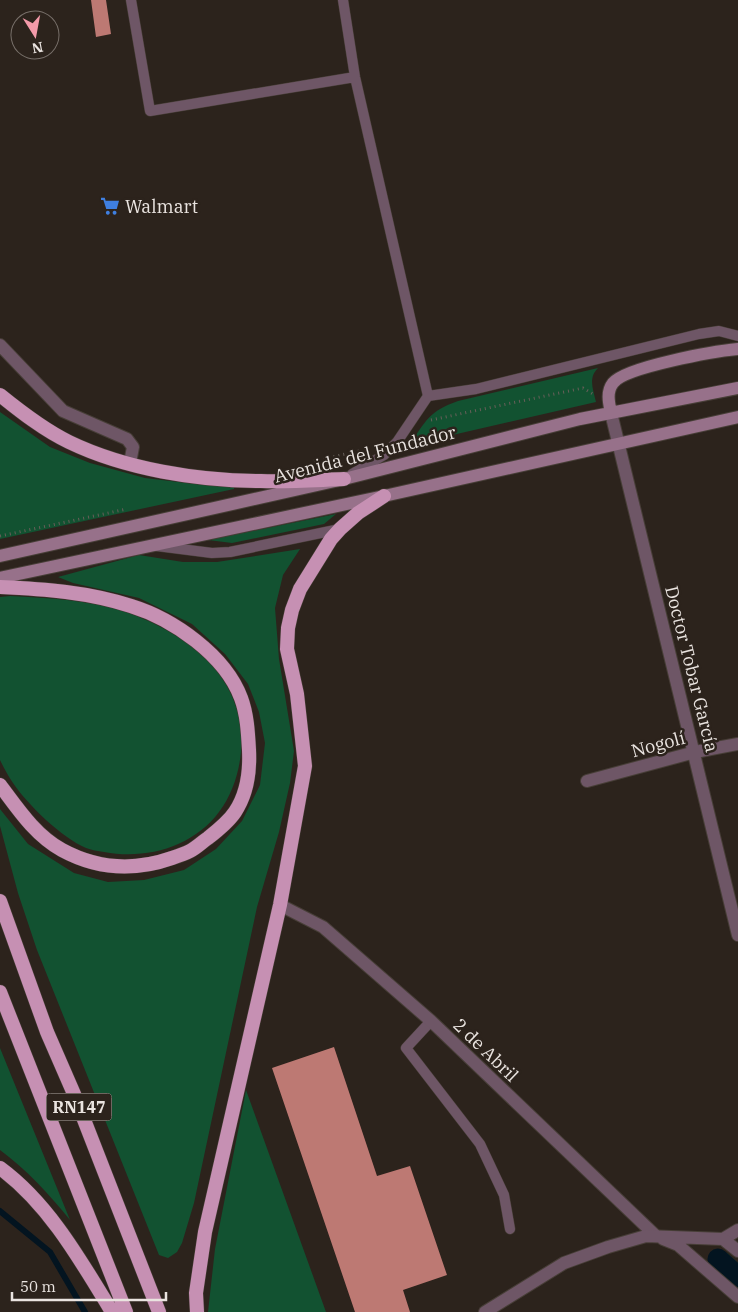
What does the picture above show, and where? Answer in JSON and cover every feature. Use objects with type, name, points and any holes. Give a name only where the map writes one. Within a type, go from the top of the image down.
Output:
[{"type":"highway","points":[[0,395],[39,424],[68,442],[108,458],[157,470],[211,478],[260,481],[344,479]]},
{"type":"highway","points":[[197,1312],[196,1293],[205,1232],[280,905],[305,766],[297,694],[287,649],[288,628],[292,610],[300,589],[331,539],[358,513],[384,496]]},
{"type":"highway","points":[[0,587],[104,598],[132,606],[168,622],[199,643],[224,668],[240,697],[248,730],[249,762],[246,788],[235,812],[216,832],[190,851],[154,864],[120,867],[93,862],[62,850],[36,830],[0,785]]},
{"type":"highway","name":"RN147","points":[[0,901],[47,1032],[74,1094],[159,1312]]},
{"type":"highway","name":"RN147","points":[[0,992],[126,1312]]},
{"type":"highway","points":[[0,1168],[12,1177],[44,1210],[112,1312]]},
{"type":"main road","points":[[611,413],[609,390],[614,382],[626,373],[654,365],[738,349]]},
{"type":"main road","name":"Avenida del Fundador","points":[[0,556],[344,479],[580,419],[738,388]]},
{"type":"main road","points":[[0,578],[384,496],[738,417]]},
{"type":"street","points":[[0,345],[62,411],[127,439],[133,447],[130,463]]},
{"type":"street","name":"Doctor Tobar García","points":[[611,413],[738,935]]},
{"type":"street","name":"Nogolí","points":[[587,781],[695,752],[738,744]]},
{"type":"street","name":"2 de Abril","points":[[280,905],[323,927],[431,1021],[656,1236]]},
{"type":"street","points":[[485,1312],[564,1262],[608,1246],[646,1236],[723,1239],[738,1230]]},
{"type":"street","points":[[656,1236],[678,1245],[738,1297]]},
{"type":"street","points":[[723,1239],[738,1252]]},
{"type":"lane","points":[[131,0],[150,111],[355,77]]},
{"type":"lane","points":[[342,0],[355,77],[428,396],[397,442],[384,455],[344,479]]},
{"type":"lane","points":[[428,396],[476,389],[699,334],[719,331],[738,336]]},
{"type":"lane","points":[[149,545],[212,553],[230,552],[340,529]]},
{"type":"lane","points":[[431,1021],[406,1048],[480,1144],[504,1195],[510,1229]]},
{"type":"path","points":[[426,421],[583,388],[597,396],[609,394]]},
{"type":"path","points":[[309,462],[364,450]]},
{"type":"path","points":[[0,536],[136,507]]},
{"type":"green space","points":[[598,368],[592,380],[596,402],[409,445],[424,423],[434,413],[448,405]]},
{"type":"green space","points":[[0,412],[50,447],[90,463],[145,478],[234,486],[234,489],[0,539]]},
{"type":"green space","points":[[336,514],[324,524],[232,543],[208,540]]},
{"type":"green space","points":[[300,549],[283,575],[275,608],[279,659],[294,751],[290,783],[279,832],[257,907],[194,1203],[182,1243],[177,1252],[168,1258],[159,1255],[37,950],[18,893],[0,826],[0,809],[28,844],[74,873],[108,882],[144,880],[184,870],[216,849],[242,821],[260,785],[265,743],[259,712],[248,684],[225,654],[192,624],[139,598],[73,583],[58,577],[139,555],[183,562],[217,562]]},
{"type":"green space","points":[[10,596],[84,602],[126,612],[172,633],[210,663],[224,681],[235,702],[240,726],[241,752],[237,776],[224,805],[208,824],[196,834],[168,848],[152,852],[120,854],[92,850],[66,837],[56,829],[19,791],[0,760],[0,597]]},
{"type":"green space","points":[[0,1048],[70,1220],[37,1183],[0,1150]]},
{"type":"green space","points":[[246,1090],[326,1312],[208,1312],[215,1249]]},
{"type":"green space","points":[[727,1253],[738,1263],[738,1285],[716,1266]]},
{"type":"building","points":[[91,0],[106,0],[111,34],[96,37]]},
{"type":"building","points":[[334,1047],[377,1176],[410,1166],[447,1275],[403,1290],[410,1312],[355,1312],[272,1068]]},
{"type":"waterway","points":[[0,1211],[50,1252],[85,1312]]},
{"type":"waterway","points":[[718,1259],[738,1277]]},
{"type":"place","name":"Walmart","points":[[110,206]]}]
